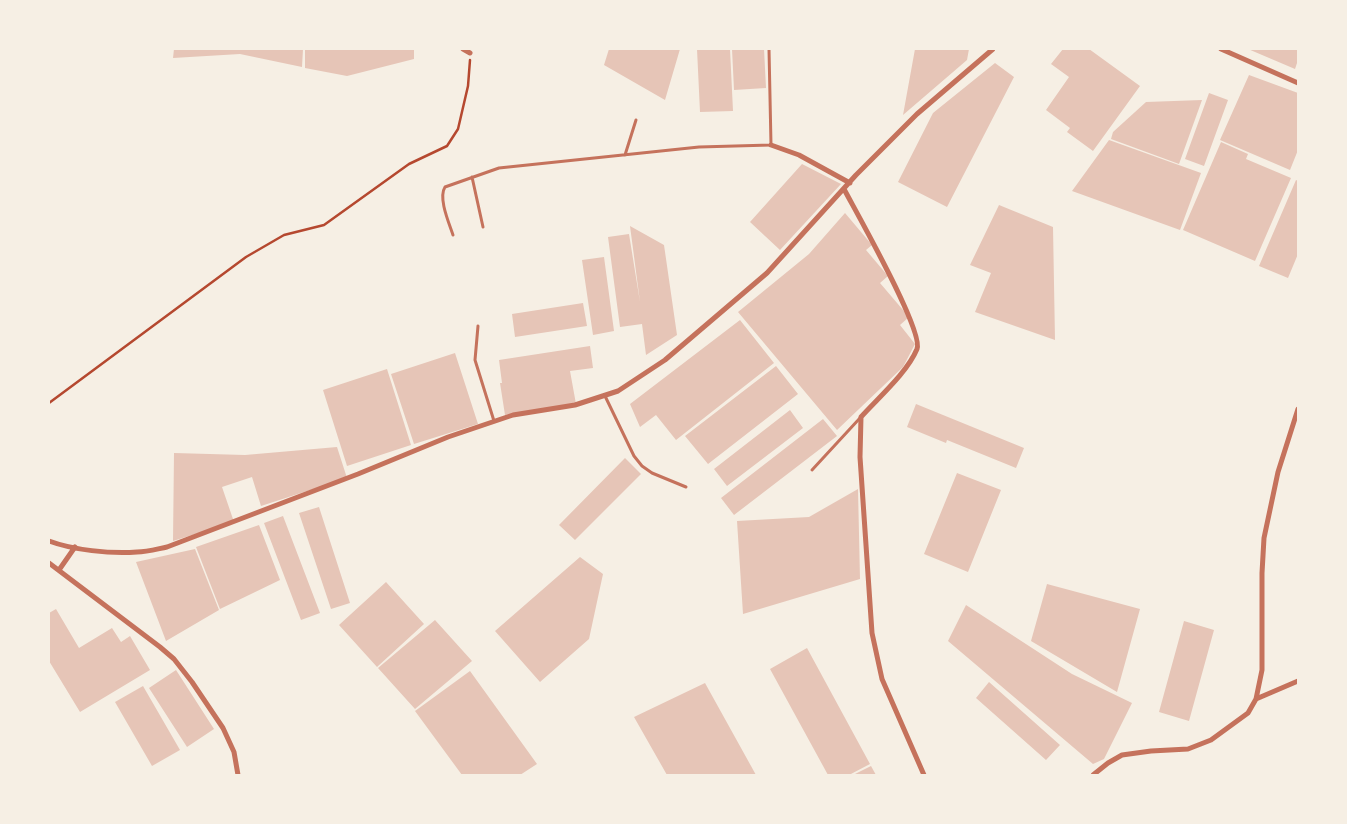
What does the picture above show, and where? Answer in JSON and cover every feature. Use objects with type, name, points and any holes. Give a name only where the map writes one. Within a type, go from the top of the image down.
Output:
[{"type":"street","points":[[463,49],[470,53]]},
{"type":"street","points":[[49,541],[96,551],[137,552],[167,547],[358,474],[448,437],[513,416],[575,405],[618,391],[665,360],[768,274],[856,175],[917,114],[993,49]]},
{"type":"street","points":[[1221,49],[1229,50],[1298,83]]},
{"type":"street","points":[[771,145],[799,154],[850,183]]},
{"type":"street","points":[[844,189],[891,278],[917,338],[918,347],[905,369],[861,417],[860,457],[872,632],[882,679],[924,775]]},
{"type":"street","points":[[1093,775],[1108,763],[1122,756],[1151,751],[1188,749],[1211,740],[1248,713],[1256,699],[1262,670],[1264,538],[1278,472],[1298,409]]},
{"type":"street","points":[[58,570],[75,547]]},
{"type":"street","points":[[49,562],[174,659],[223,728],[234,752],[238,775]]},
{"type":"street","points":[[1256,699],[1298,681]]},
{"type":"lane","points":[[453,236],[443,200],[442,192],[445,187],[499,168],[700,147],[771,145],[769,49]]},
{"type":"lane","points":[[625,154],[636,120]]},
{"type":"lane","points":[[472,177],[483,227]]},
{"type":"lane","points":[[478,326],[475,360],[494,422]]},
{"type":"lane","points":[[605,395],[634,456],[642,466],[652,473],[686,487]]},
{"type":"lane","points":[[812,470],[861,417]]},
{"type":"path","points":[[49,403],[246,257],[284,235],[324,225],[409,164],[447,146],[458,129],[468,86],[470,53]]},
{"type":"building","points":[[174,49],[303,49],[302,67],[240,54],[173,58]]},
{"type":"building","points":[[305,49],[414,49],[414,59],[347,76],[305,68]]},
{"type":"building","points":[[609,49],[680,49],[665,100],[604,65]]},
{"type":"building","points":[[697,49],[730,49],[733,111],[700,112]]},
{"type":"building","points":[[732,49],[764,49],[766,88],[734,90]]},
{"type":"building","points":[[915,49],[969,49],[967,60],[903,115]]},
{"type":"building","points":[[1063,49],[1089,49],[1140,86],[1093,151],[1067,132],[1070,128],[1046,110],[1069,77],[1051,64]]},
{"type":"building","points":[[1248,49],[1298,49],[1298,60],[1295,69]]},
{"type":"building","points":[[995,63],[1014,77],[947,207],[898,182],[933,113]]},
{"type":"building","points":[[1249,75],[1298,93],[1298,150],[1290,170],[1220,140]]},
{"type":"building","points":[[1209,93],[1228,100],[1204,166],[1185,159]]},
{"type":"building","points":[[1202,100],[1179,164],[1111,139],[1113,132],[1146,102]]},
{"type":"building","points":[[1109,140],[1201,173],[1180,230],[1072,191]]},
{"type":"building","points":[[1221,142],[1248,154],[1246,159],[1291,178],[1255,261],[1183,230]]},
{"type":"building","points":[[802,164],[841,184],[780,250],[750,222]]},
{"type":"building","points":[[1296,180],[1298,181],[1298,254],[1288,278],[1259,266]]},
{"type":"building","points":[[999,205],[1053,227],[1055,340],[975,312],[991,273],[970,265]]},
{"type":"building","points":[[845,213],[872,245],[866,250],[888,276],[880,283],[909,317],[900,325],[915,344],[903,367],[837,430],[738,312],[809,254]]},
{"type":"building","points":[[630,226],[664,245],[677,335],[646,355],[642,324],[620,327],[608,237],[629,234],[640,302]]},
{"type":"building","points":[[604,257],[614,331],[593,335],[582,260]]},
{"type":"building","points":[[583,303],[587,326],[515,337],[512,314]]},
{"type":"building","points":[[740,320],[774,363],[676,440],[656,415],[640,427],[630,404]]},
{"type":"building","points":[[590,346],[593,368],[570,371],[576,404],[505,415],[500,383],[502,383],[499,360]]},
{"type":"building","points":[[455,353],[478,424],[414,444],[391,374]]},
{"type":"building","points":[[776,366],[798,394],[708,464],[685,436]]},
{"type":"building","points":[[387,369],[411,445],[347,466],[323,390]]},
{"type":"building","points":[[916,404],[1024,448],[1016,468],[947,440],[946,443],[907,427]]},
{"type":"building","points":[[790,410],[803,428],[727,486],[714,469]]},
{"type":"building","points":[[823,419],[837,436],[734,515],[721,498]]},
{"type":"building","points":[[337,447],[347,478],[261,506],[252,477],[222,487],[234,522],[173,541],[174,453],[245,455]]},
{"type":"building","points":[[625,458],[641,474],[575,540],[559,525]]},
{"type":"building","points":[[957,473],[1001,490],[968,572],[924,554]]},
{"type":"building","points":[[858,489],[860,579],[743,614],[737,521],[809,517]]},
{"type":"building","points":[[319,507],[350,603],[331,609],[299,513]]},
{"type":"building","points":[[283,516],[320,613],[301,620],[264,523]]},
{"type":"building","points":[[259,525],[280,580],[220,609],[196,547]]},
{"type":"building","points":[[195,549],[219,610],[166,641],[136,562]]},
{"type":"building","points":[[580,557],[603,574],[589,639],[540,682],[495,631]]},
{"type":"building","points":[[386,582],[424,624],[377,667],[339,625]]},
{"type":"building","points":[[1047,584],[1140,609],[1117,692],[1031,641]]},
{"type":"building","points":[[966,605],[1072,674],[1132,703],[1104,759],[1093,764],[948,641]]},
{"type":"building","points":[[56,609],[79,648],[112,628],[121,642],[130,636],[150,670],[80,712],[49,661],[49,613]]},
{"type":"building","points":[[435,620],[472,661],[415,709],[378,668]]},
{"type":"building","points":[[1184,621],[1214,630],[1189,721],[1159,712]]},
{"type":"building","points":[[807,648],[870,764],[849,775],[828,775],[770,669]]},
{"type":"building","points":[[176,670],[214,729],[187,747],[149,688]]},
{"type":"building","points":[[470,671],[537,764],[520,775],[462,775],[415,711]]},
{"type":"building","points":[[989,682],[1060,745],[1046,760],[976,698]]},
{"type":"building","points":[[705,683],[756,775],[667,775],[634,717]]},
{"type":"building","points":[[143,686],[180,750],[152,766],[115,702]]},
{"type":"building","points":[[871,766],[876,775],[853,775]]}]
